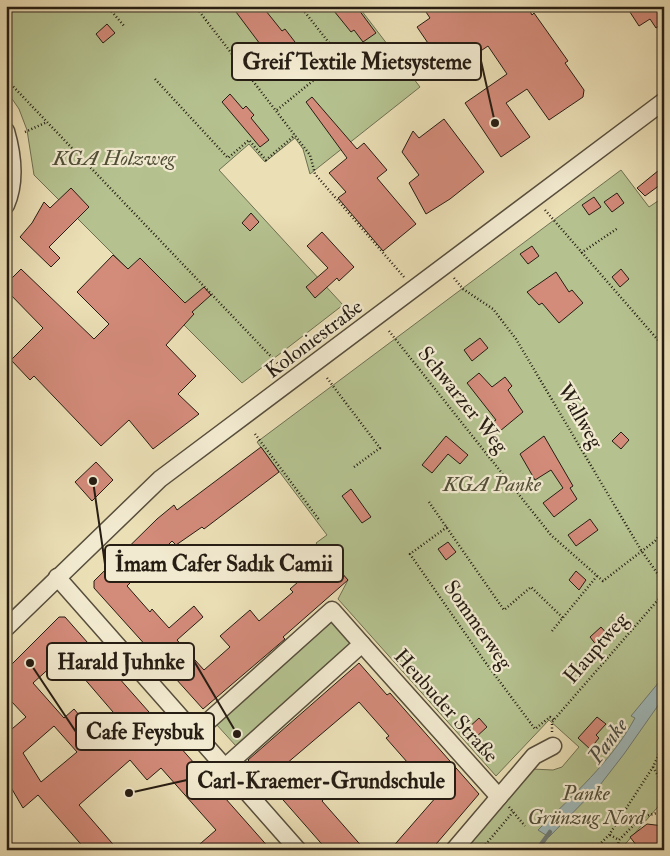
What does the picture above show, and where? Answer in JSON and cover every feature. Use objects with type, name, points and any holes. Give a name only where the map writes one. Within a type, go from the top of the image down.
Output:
[{"type":"street","name":"Koloniestraße","points":[[6,628],[57,577],[164,477],[664,101]]},
{"type":"street","points":[[6,131],[11,147],[12,169],[12,183],[6,206]]},
{"type":"street","points":[[57,577],[298,850]]},
{"type":"street","name":"Heubuder Straße","points":[[195,733],[332,610],[499,797]]},
{"type":"street","points":[[225,767],[362,644]]},
{"type":"street","points":[[454,850],[534,756],[554,746]]},
{"type":"path","points":[[107,6],[125,27]]},
{"type":"path","points":[[195,6],[310,155],[315,174],[415,289]]},
{"type":"path","points":[[277,110],[341,58],[300,6]]},
{"type":"path","points":[[155,78],[228,158],[249,140],[266,160],[295,135]]},
{"type":"path","points":[[6,79],[280,366]]},
{"type":"path","points":[[25,132],[47,122]]},
{"type":"path","points":[[545,210],[664,347]]},
{"type":"path","points":[[581,253],[618,228]]},
{"type":"path","name":"Wallweg","points":[[455,280],[463,289],[493,309],[516,339],[641,550],[664,583]]},
{"type":"path","name":"Schwarzer Weg","points":[[389,331],[551,535],[597,576]]},
{"type":"path","points":[[327,378],[380,448],[354,467]]},
{"type":"path","points":[[255,434],[320,522]]},
{"type":"path","points":[[429,502],[504,610],[531,587],[563,618]]},
{"type":"path","name":"Sommerweg","points":[[447,527],[410,554],[535,729],[550,717],[553,721]]},
{"type":"path","points":[[552,631],[597,576],[602,581],[655,541],[664,530]]},
{"type":"path","name":"Hauptweg","points":[[553,721],[664,592]]},
{"type":"path","points":[[594,850],[609,834],[653,767],[664,743]]},
{"type":"path","points":[[653,767],[664,786]]},
{"type":"path","points":[[617,850],[619,840],[642,817],[664,811]]},
{"type":"path","points":[[481,850],[513,812],[525,826]]},
{"type":"path","points":[[609,834],[619,840]]},
{"type":"path","points":[[560,847],[564,850]]},
{"type":"green space","name":"KGA Holzweg","points":[[6,6],[358,6],[420,87],[310,174],[303,149],[295,138],[265,162],[249,144],[219,170],[343,305],[242,383],[34,175],[27,130],[19,109],[6,90]]},
{"type":"green space","name":"KGA Panke","points":[[621,170],[649,207],[664,197],[664,800],[620,850],[461,850],[532,769],[553,770],[562,767],[579,747],[549,720],[496,776],[338,599],[348,580],[316,543],[327,535],[257,442]]},
{"type":"green space","points":[[333,621],[352,643],[236,746],[216,724]]},
{"type":"water","points":[[664,676],[664,697],[600,785],[549,837],[538,830],[603,764],[635,718],[631,716]]},
{"type":"building","points":[[244,6],[262,6],[282,31],[285,29],[295,42],[272,60],[236,12]]},
{"type":"building","points":[[340,6],[356,6],[376,33],[363,42],[354,30],[351,32],[334,11]]},
{"type":"building","points":[[422,6],[527,6],[568,61],[565,63],[584,90],[583,97],[549,120],[527,89],[506,103],[530,137],[501,157],[465,103],[507,74],[488,46],[457,67],[441,43],[432,49],[417,27],[430,18]]},
{"type":"building","points":[[626,6],[664,6],[664,22],[656,28],[650,19],[639,26]]},
{"type":"building","points":[[107,24],[115,33],[103,43],[96,34]]},
{"type":"building","points":[[230,94],[243,109],[246,106],[254,115],[251,118],[269,140],[260,147],[222,102]]},
{"type":"building","points":[[312,97],[357,149],[364,143],[387,170],[377,178],[416,224],[383,251],[338,198],[346,192],[329,173],[347,158],[306,102]]},
{"type":"building","points":[[444,119],[484,172],[450,199],[426,214],[409,183],[419,175],[402,152],[413,131],[419,138]]},
{"type":"building","points":[[664,166],[664,182],[645,196],[637,188]]},
{"type":"building","points":[[71,188],[89,207],[49,247],[60,258],[51,267],[20,237],[32,223],[44,202],[50,208]]},
{"type":"building","points":[[617,193],[624,203],[612,212],[604,202]]},
{"type":"building","points":[[594,197],[601,207],[589,215],[582,205]]},
{"type":"building","points":[[251,213],[259,222],[250,231],[242,223]]},
{"type":"building","points":[[322,232],[354,267],[339,281],[337,278],[315,298],[306,287],[328,268],[307,246]]},
{"type":"building","points":[[532,246],[539,256],[528,264],[520,254]]},
{"type":"building","points":[[113,255],[128,269],[140,258],[185,303],[204,287],[211,295],[192,312],[194,314],[166,345],[196,376],[178,394],[199,414],[153,449],[129,420],[101,446],[34,376],[30,380],[11,360],[43,328],[6,290],[6,284],[21,269],[94,339],[109,324],[77,292]]},
{"type":"building","points":[[621,269],[629,279],[620,287],[612,277]]},
{"type":"building","points":[[556,272],[569,292],[572,290],[583,303],[559,323],[542,303],[539,305],[527,292]]},
{"type":"building","points":[[480,338],[488,348],[472,361],[464,350]]},
{"type":"building","points":[[479,373],[492,387],[505,377],[512,386],[508,390],[523,412],[500,431],[493,422],[496,420],[467,383]]},
{"type":"building","points":[[621,432],[629,440],[621,449],[612,441]]},
{"type":"building","points":[[446,436],[468,455],[460,464],[448,454],[432,473],[422,465]]},
{"type":"building","points":[[544,436],[573,486],[570,488],[577,499],[554,517],[543,503],[563,488],[551,470],[535,480],[520,454]]},
{"type":"building","points":[[261,447],[279,472],[204,529],[202,527],[176,545],[172,541],[127,586],[150,612],[152,609],[169,628],[194,606],[203,617],[177,640],[204,670],[230,647],[220,636],[250,610],[259,621],[293,592],[290,589],[322,561],[324,563],[329,559],[348,580],[283,637],[285,639],[203,709],[94,588],[94,581],[157,519],[174,505],[177,510]]},
{"type":"building","points":[[96,462],[113,480],[92,501],[75,482]]},
{"type":"building","points":[[351,489],[371,517],[362,523],[342,496]]},
{"type":"building","points":[[590,519],[598,530],[576,546],[568,535]]},
{"type":"building","points":[[448,542],[456,552],[446,560],[438,549]]},
{"type":"building","points":[[576,571],[586,580],[579,590],[569,580]]},
{"type":"building","points":[[59,617],[65,617],[271,850],[193,850],[216,830],[161,768],[147,780],[130,760],[79,805],[118,850],[86,850],[38,795],[23,808],[6,779],[6,734],[26,717],[11,701],[6,704],[6,670]],"holes":[[[64,655],[113,712],[92,730],[74,709],[64,718],[33,683]],[[54,726],[77,752],[41,782],[23,753]]]},
{"type":"building","points":[[601,627],[609,636],[597,646],[590,637]]},
{"type":"building","points":[[359,663],[387,695],[390,693],[479,794],[431,850],[390,850],[437,796],[386,738],[389,736],[359,702],[286,764],[303,782],[321,764],[339,785],[322,801],[365,850],[327,850],[248,760]]},
{"type":"building","points":[[597,717],[606,724],[596,735],[599,738],[590,749],[578,738]]},
{"type":"building","points":[[479,718],[487,727],[475,738],[467,729]]},
{"type":"building","points":[[647,824],[664,826],[664,850],[640,850],[630,837]]},
{"type":"waterway","name":"Panke","points":[[537,850],[550,832]]},
{"type":"place","name":"Greif Textile Mietsysteme","points":[[495,123]]},
{"type":"place","name":"İmam Cafer Sadık Camii","points":[[93,481]]},
{"type":"place","name":"Cafe Feysbuk","points":[[30,663]]},
{"type":"place","name":"Harald Juhnke","points":[[237,734]]},
{"type":"place","name":"Carl-Kraemer-Grundschule","points":[[129,793]]},
{"type":"park label","name":"Panke Grünzug Nord","points":[[586,805]]}]
